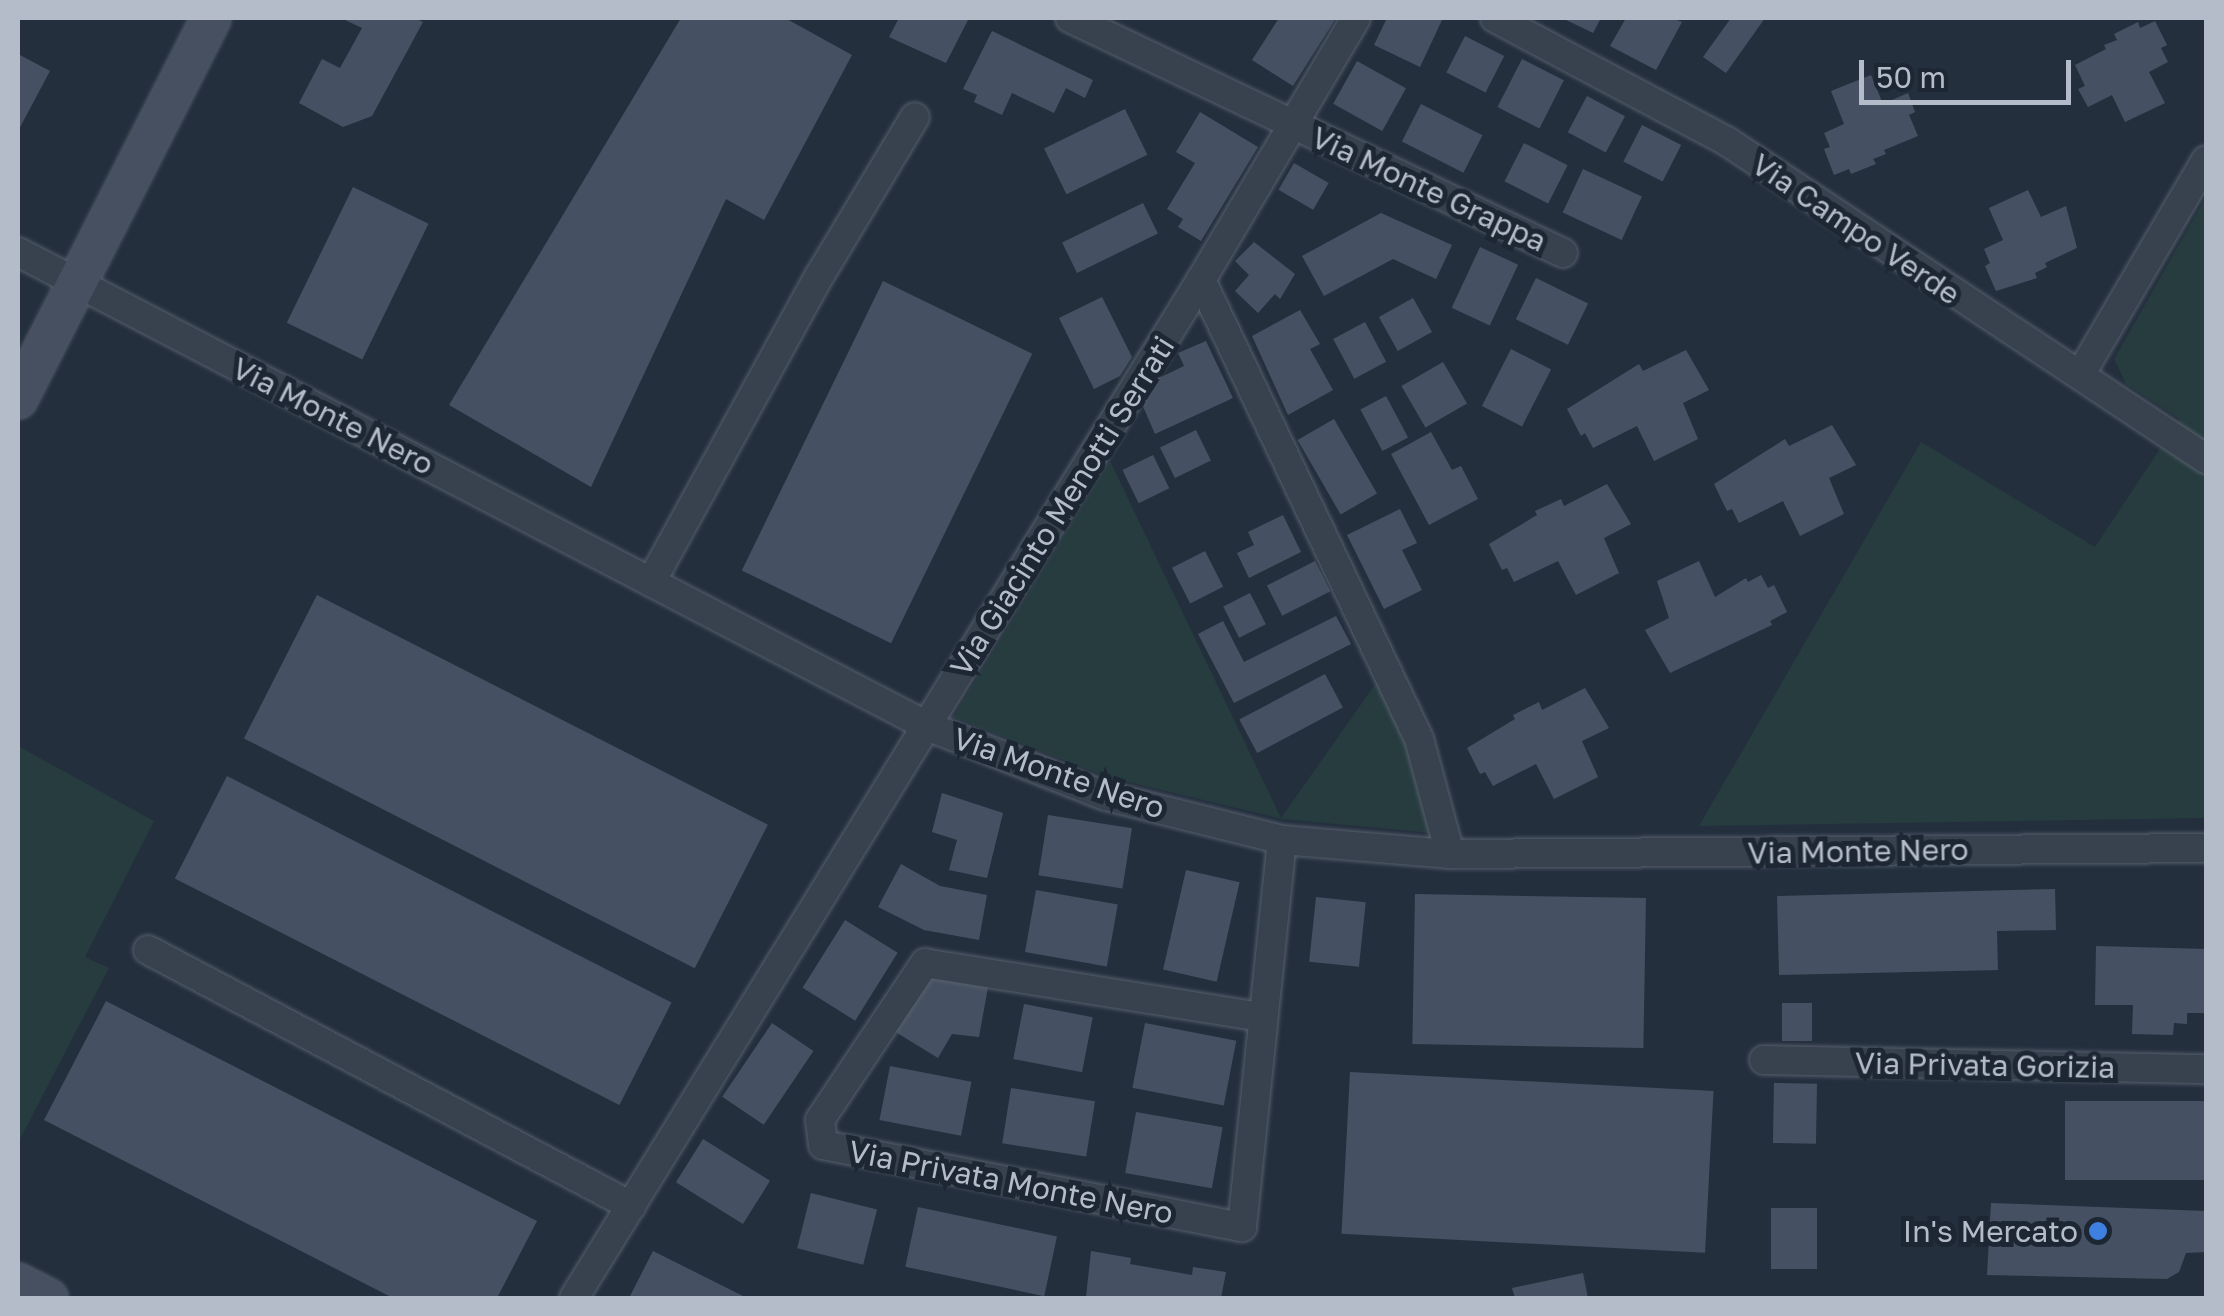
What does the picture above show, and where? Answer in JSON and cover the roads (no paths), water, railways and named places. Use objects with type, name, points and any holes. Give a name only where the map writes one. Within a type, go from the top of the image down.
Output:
[{"type":"street","points":[[18,399],[211,18]]},
{"type":"street","name":"Via Monte Grappa","points":[[1070,18],[1563,253]]},
{"type":"street","name":"Via Giacinto Menotti Serrati","points":[[574,1298],[1200,280],[1356,18]]},
{"type":"street","name":"Via Campo Verde","points":[[1495,18],[1728,142],[2206,459]]},
{"type":"street","points":[[651,582],[820,274],[915,117]]},
{"type":"street","points":[[2080,375],[2206,160]]},
{"type":"street","name":"Via Monte Nero","points":[[18,252],[926,726],[1106,796],[1282,840],[1450,854],[2206,848]]},
{"type":"street","points":[[1200,280],[1420,739],[1450,854]]},
{"type":"street","name":"Via Privata Monte Nero","points":[[1261,1016],[925,963],[820,1120],[823,1146],[1242,1227],[1282,840]]},
{"type":"street","points":[[148,950],[631,1206]]},
{"type":"street","name":"Via Privata Gorizia","points":[[1764,1060],[2206,1069]]},
{"type":"street","points":[[18,1283],[48,1298]]},
{"type":"place","name":"In's Mercato","points":[[2098,1231]]}]
